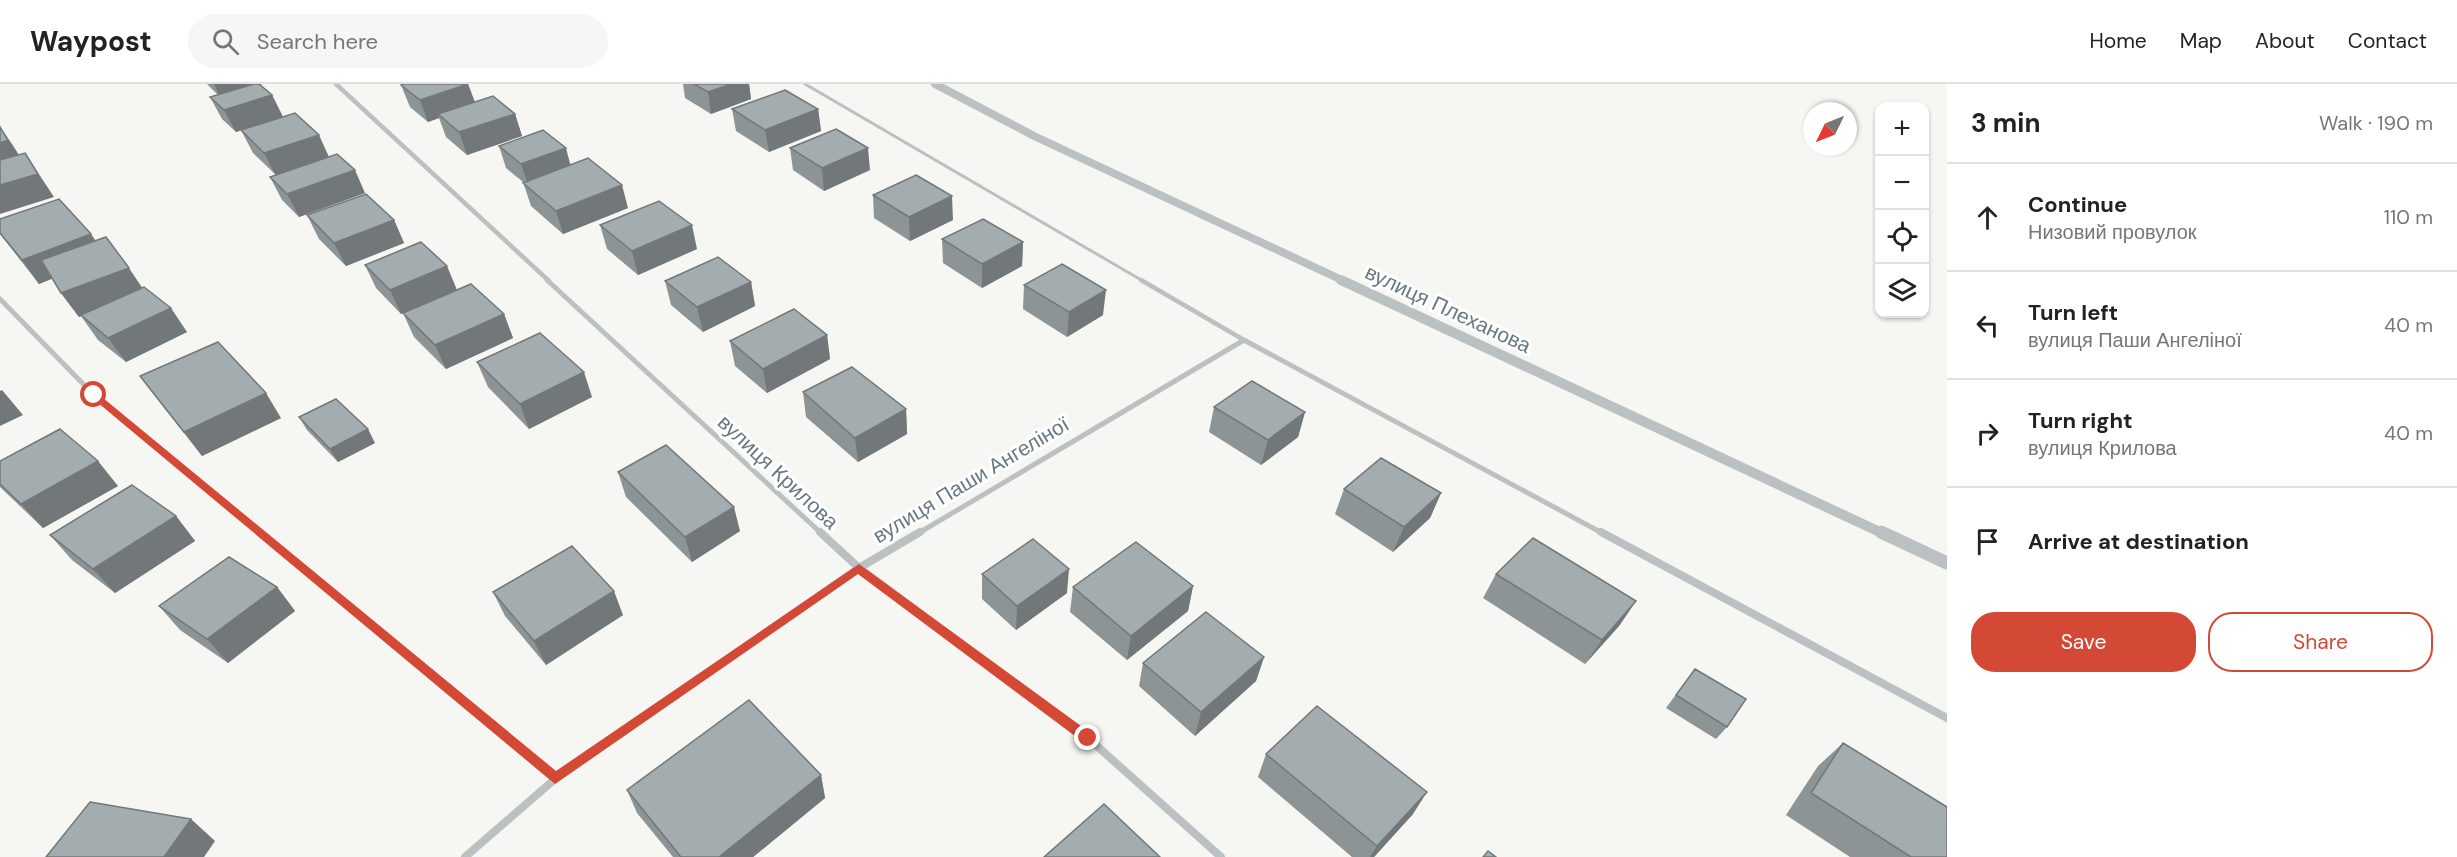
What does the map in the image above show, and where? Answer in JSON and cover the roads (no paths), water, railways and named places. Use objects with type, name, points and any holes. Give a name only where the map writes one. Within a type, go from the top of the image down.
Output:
[{"type":"street","name":"вулиця Крилова","points":[[336,84],[859,568],[1088,738],[1221,857]]},
{"type":"street","name":"вулиця Плеханова","points":[[935,84],[1034,136],[1947,563]]},
{"type":"street","points":[[0,299],[94,395],[555,778]]},
{"type":"street","name":"вулиця Паши Ангеліної","points":[[465,857],[555,778],[859,568],[1244,340]]},
{"type":"street","points":[[1244,340],[1947,718]]},
{"type":"lane","points":[[805,84],[1244,340]]}]
